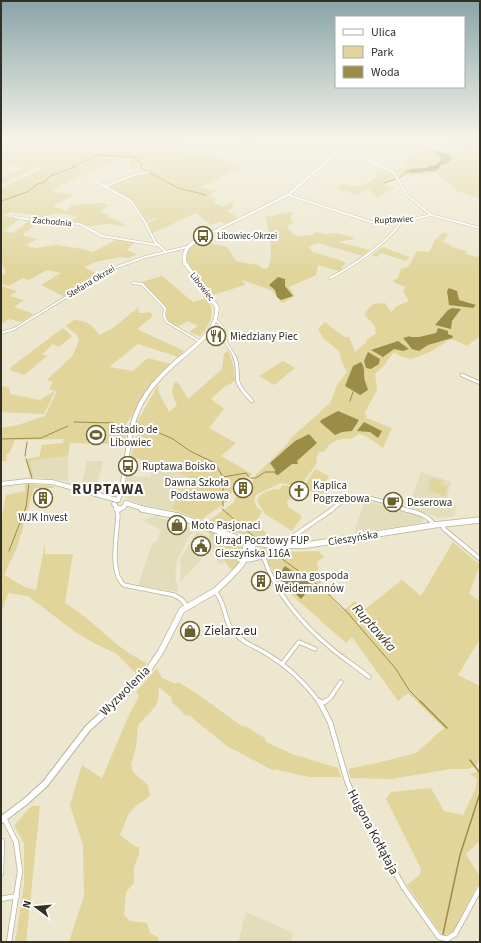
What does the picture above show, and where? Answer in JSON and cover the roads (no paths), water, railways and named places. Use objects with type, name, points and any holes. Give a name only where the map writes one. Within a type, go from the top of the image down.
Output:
[{"type":"street","points":[[99,184],[131,201],[143,218],[150,235],[157,245],[166,252]]},
{"type":"street","points":[[104,187],[111,184]]},
{"type":"street","points":[[187,247],[197,240],[288,195],[300,184]]},
{"type":"street","points":[[400,184],[410,198],[431,215],[480,228]]},
{"type":"street","name":"Ruptawiec","points":[[288,195],[366,221],[401,222],[431,215]]},
{"type":"street","name":"Zachodnia","points":[[15,217],[38,221],[80,224],[102,236],[157,245]]},
{"type":"street","points":[[330,278],[353,267],[378,246],[401,222]]},
{"type":"street","name":"Stefana Okrzei","points":[[1,333],[18,326],[108,270],[146,257],[187,247]]},
{"type":"street","name":"Libowiec","points":[[187,247],[183,255],[185,263],[217,307],[219,313],[217,322]]},
{"type":"street","points":[[133,283],[142,284],[165,308],[164,316],[167,322],[199,341]]},
{"type":"street","points":[[187,606],[181,599],[174,595],[124,585],[119,581],[115,569],[118,516],[130,435],[136,416],[156,380],[212,329],[217,322],[223,328],[227,344],[237,361],[238,382],[240,387],[252,400]]},
{"type":"street","points":[[462,376],[480,383]]},
{"type":"street","points":[[1,484],[27,480],[51,482],[68,486],[120,504]]},
{"type":"street","points":[[285,547],[287,540],[296,533],[347,499],[354,496],[366,497],[425,516],[431,520],[434,525]]},
{"type":"street","name":"Cieszyńska","points":[[120,504],[178,516],[254,543],[285,547],[307,545],[434,525],[480,520]]},
{"type":"street","points":[[442,524],[444,529],[480,559]]},
{"type":"street","points":[[247,541],[244,560],[248,561],[263,557],[271,576],[296,612],[327,645],[350,664],[358,667],[369,677]]},
{"type":"street","name":"Wyzwolenia","points":[[3,819],[45,784],[92,724],[145,675],[161,651],[180,612],[187,606],[215,591],[238,569],[254,543]]},
{"type":"street","name":"Hugona Kołłątaja","points":[[215,591],[225,603],[229,624],[234,632],[244,641],[267,653],[282,664],[300,681],[320,704],[330,723],[348,783],[355,800],[406,891],[439,937],[442,939],[449,939],[455,934],[480,888]]},
{"type":"street","points":[[282,664],[299,642],[315,649]]},
{"type":"street","points":[[320,704],[330,698],[340,682]]},
{"type":"street","points":[[3,819],[16,842],[20,860],[17,896],[9,942]]},
{"type":"street","points":[[1,873],[2,841]]},
{"type":"street","points":[[1,899],[17,896]]},
{"type":"water","points":[[278,277],[285,279],[285,286],[293,296],[281,300],[277,297],[275,290],[269,285]]},
{"type":"water","points":[[449,288],[457,291],[459,300],[476,305],[473,308],[449,305],[447,291]]},
{"type":"water","points":[[452,308],[461,309],[452,321],[451,329],[435,325],[448,310]]},
{"type":"water","points":[[438,328],[448,331],[448,334],[453,336],[452,338],[428,345],[419,351],[412,349],[403,338],[410,336],[419,337],[436,333]]},
{"type":"water","points":[[398,341],[409,349],[403,351],[394,349],[383,357],[371,350]]},
{"type":"water","points":[[368,352],[380,359],[379,364],[371,369],[366,368],[364,361]]},
{"type":"water","points":[[361,362],[364,379],[368,390],[360,395],[345,386],[353,366]]},
{"type":"water","points":[[338,411],[359,420],[352,431],[342,432],[335,435],[320,422]]},
{"type":"water","points":[[364,422],[382,431],[378,438],[370,432],[357,431]]},
{"type":"water","points":[[309,434],[317,443],[297,461],[298,464],[292,464],[278,475],[275,474],[275,470],[270,463],[295,441]]},
{"type":"water","points":[[285,566],[313,585],[301,599],[281,580],[280,573]]},
{"type":"waterway","points":[[1,201],[27,192],[38,184]]},
{"type":"waterway","points":[[171,184],[178,188],[206,195]]},
{"type":"waterway","points":[[350,401],[353,392]]},
{"type":"waterway","name":"Ruptawka","points":[[74,422],[114,423]]},
{"type":"waterway","name":"Ruptawka","points":[[1,439],[41,438],[68,426]]},
{"type":"waterway","name":"Ruptawka","points":[[118,426],[127,427]]},
{"type":"waterway","name":"Ruptawka","points":[[135,429],[157,432],[173,439],[190,451],[215,463],[223,477]]},
{"type":"waterway","points":[[25,456],[27,442]]},
{"type":"waterway","points":[[26,459],[32,478]]},
{"type":"waterway","points":[[251,478],[256,478],[265,472],[275,472]]},
{"type":"waterway","points":[[223,477],[246,473],[249,477]]},
{"type":"waterway","name":"Ruptawka","points":[[223,477],[223,506]]},
{"type":"waterway","points":[[9,551],[26,507],[29,483]]},
{"type":"waterway","name":"Ruptawka","points":[[222,509],[258,540]]},
{"type":"waterway","name":"Ruptawka","points":[[274,553],[322,588],[346,611],[396,669],[409,690],[447,728]]},
{"type":"waterway","name":"Ruptawka","points":[[470,760],[480,773]]},
{"type":"waterway","points":[[443,934],[460,855],[480,793]]},
{"type":"place","name":"Libowiec-Okrzei","points":[[203,236]]},
{"type":"place","name":"Miedziany Piec","points":[[216,336]]},
{"type":"place","name":"Estadio de Libowiec","points":[[96,435]]},
{"type":"place","name":"Ruptawa Boisko","points":[[128,466]]},
{"type":"place","name":"Dawna Szkoła Podstawowa","points":[[243,488]]},
{"type":"place","name":"Kaplica Pogrzebowa","points":[[299,491]]},
{"type":"place","name":"WJK Invest","points":[[43,498]]},
{"type":"place","name":"Deserowa","points":[[393,502]]},
{"type":"place","name":"Moto Pasjonaci","points":[[177,525]]},
{"type":"place","name":"Urząd Pocztowy FUP Cieszyńska 116A","points":[[201,546]]},
{"type":"place","name":"Dawna gospoda Weidemannów","points":[[261,581]]},
{"type":"place","name":"Zielarz.eu","points":[[190,631]]},
{"type":"district","name":"RUPTAWA","points":[[108,489]]}]
